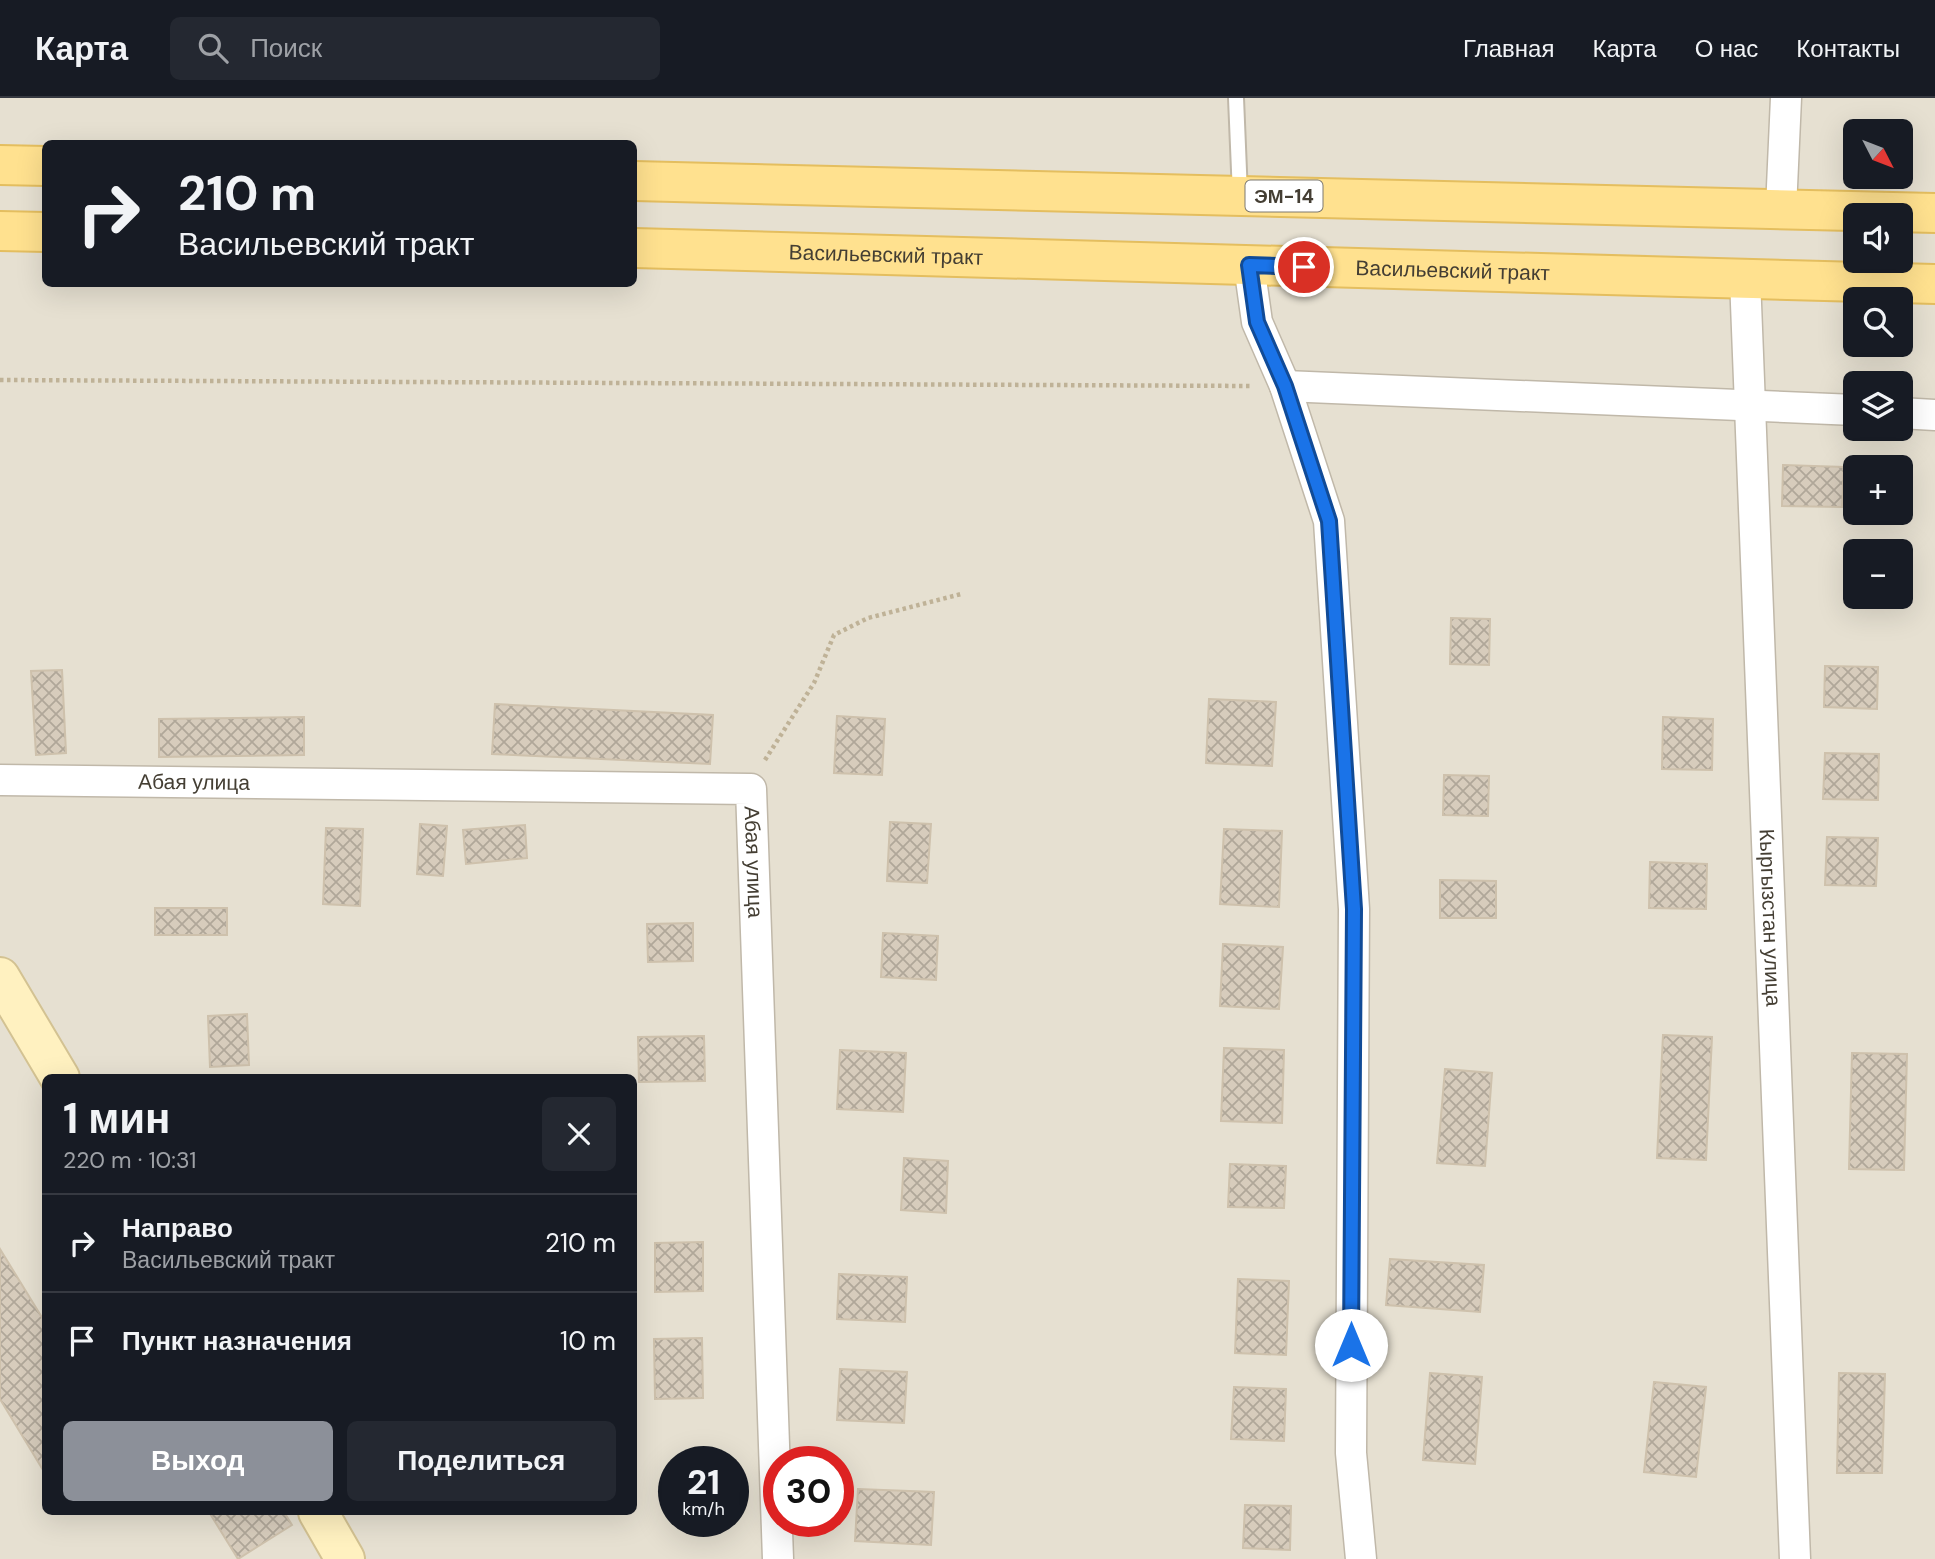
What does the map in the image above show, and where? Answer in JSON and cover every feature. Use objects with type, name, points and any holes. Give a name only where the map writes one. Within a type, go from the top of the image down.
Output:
[{"type":"main road","points":[[0,165],[42,166]]},
{"type":"main road","name":"ЭМ-14","points":[[637,181],[1935,213]]},
{"type":"main road","points":[[0,231],[42,232]]},
{"type":"main road","name":"Васильевский тракт","points":[[637,248],[1935,284]]},
{"type":"street","points":[[1781,209],[1786,98]]},
{"type":"street","points":[[1249,265],[1257,322],[1285,386],[1329,521],[1354,909],[1351,1453],[1362,1559]]},
{"type":"street","name":"Кыргызстан улица","points":[[1745,278],[1795,1559]]},
{"type":"street","points":[[1285,386],[1843,409]]},
{"type":"street","points":[[1913,414],[1935,415]]},
{"type":"street","name":"Абая улица","points":[[0,780],[751,789],[778,1559]]},
{"type":"street","points":[[0,977],[58,1074]]},
{"type":"street","points":[[320,1515],[345,1559]]},
{"type":"lane","points":[[1236,98],[1240,195]]},
{"type":"path","points":[[0,380],[1285,386]]},
{"type":"path","points":[[751,789],[772,745],[794,719],[814,683],[834,635],[868,618],[961,594]]},
{"type":"shaded area","points":[[0,98],[1935,98],[1935,1559],[0,1559]]},
{"type":"building","points":[[1783,465],[1843,467],[1842,507],[1782,506]]},
{"type":"building","points":[[1451,618],[1490,619],[1489,665],[1450,664]]},
{"type":"building","points":[[1825,666],[1878,667],[1877,709],[1824,707]]},
{"type":"building","points":[[62,670],[66,753],[36,755],[31,671]]},
{"type":"building","points":[[1209,699],[1276,702],[1272,766],[1206,763]]},
{"type":"building","points":[[495,704],[713,715],[710,764],[492,754]]},
{"type":"building","points":[[837,716],[885,719],[882,775],[834,773]]},
{"type":"building","points":[[304,717],[304,755],[159,757],[159,719]]},
{"type":"building","points":[[1663,717],[1713,719],[1712,770],[1662,769]]},
{"type":"building","points":[[1825,753],[1879,754],[1878,800],[1823,799]]},
{"type":"building","points":[[1444,775],[1489,776],[1488,816],[1443,815]]},
{"type":"building","points":[[890,822],[931,824],[927,883],[887,881]]},
{"type":"building","points":[[420,824],[447,826],[443,876],[417,874]]},
{"type":"building","points":[[525,825],[527,858],[466,864],[463,830]]},
{"type":"building","points":[[326,828],[363,829],[360,906],[323,904]]},
{"type":"building","points":[[1224,829],[1282,831],[1279,907],[1220,904]]},
{"type":"building","points":[[1827,837],[1878,838],[1876,886],[1825,885]]},
{"type":"building","points":[[1650,862],[1707,864],[1706,909],[1649,908]]},
{"type":"building","points":[[1440,880],[1496,881],[1496,918],[1440,918]]},
{"type":"building","points":[[155,908],[227,908],[227,935],[155,935]]},
{"type":"building","points":[[693,923],[693,961],[648,962],[647,924]]},
{"type":"building","points":[[883,933],[938,936],[936,980],[881,977]]},
{"type":"building","points":[[1223,944],[1283,947],[1279,1009],[1220,1006]]},
{"type":"building","points":[[247,1014],[249,1065],[210,1067],[208,1016]]},
{"type":"building","points":[[1663,1035],[1712,1037],[1706,1160],[1657,1158]]},
{"type":"building","points":[[704,1036],[705,1081],[639,1082],[638,1037]]},
{"type":"building","points":[[1224,1048],[1284,1050],[1282,1123],[1221,1121]]},
{"type":"building","points":[[840,1050],[906,1053],[903,1112],[837,1109]]},
{"type":"building","points":[[1852,1053],[1907,1054],[1904,1170],[1849,1169]]},
{"type":"building","points":[[1445,1069],[1492,1073],[1485,1166],[1437,1163]]},
{"type":"building","points":[[904,1158],[948,1161],[946,1213],[901,1210]]},
{"type":"building","points":[[1230,1164],[1286,1166],[1284,1208],[1228,1207]]},
{"type":"building","points":[[703,1242],[703,1291],[655,1292],[655,1243]]},
{"type":"building","points":[[0,1249],[42,1317],[42,1468],[0,1399]]},
{"type":"building","points":[[1390,1259],[1484,1265],[1480,1312],[1386,1305]]},
{"type":"building","points":[[839,1274],[907,1277],[905,1322],[837,1319]]},
{"type":"building","points":[[1238,1279],[1289,1281],[1286,1355],[1235,1353]]},
{"type":"building","points":[[702,1338],[703,1398],[655,1399],[654,1339]]},
{"type":"building","points":[[840,1369],[907,1372],[904,1423],[837,1420]]},
{"type":"building","points":[[1430,1373],[1482,1377],[1475,1464],[1423,1460]]},
{"type":"building","points":[[1839,1373],[1885,1374],[1882,1473],[1837,1473]]},
{"type":"building","points":[[1654,1382],[1706,1387],[1696,1477],[1644,1472]]},
{"type":"building","points":[[1234,1387],[1286,1389],[1284,1441],[1231,1439]]},
{"type":"building","points":[[858,1489],[934,1492],[931,1545],[855,1541]]},
{"type":"building","points":[[1245,1505],[1291,1506],[1290,1550],[1243,1548]]},
{"type":"building","points":[[211,1515],[286,1515],[292,1525],[238,1559]]},
{"type":"route","points":[[1304,267],[1249,265],[1257,322],[1285,386],[1329,521],[1354,909],[1351,1345]]}]
